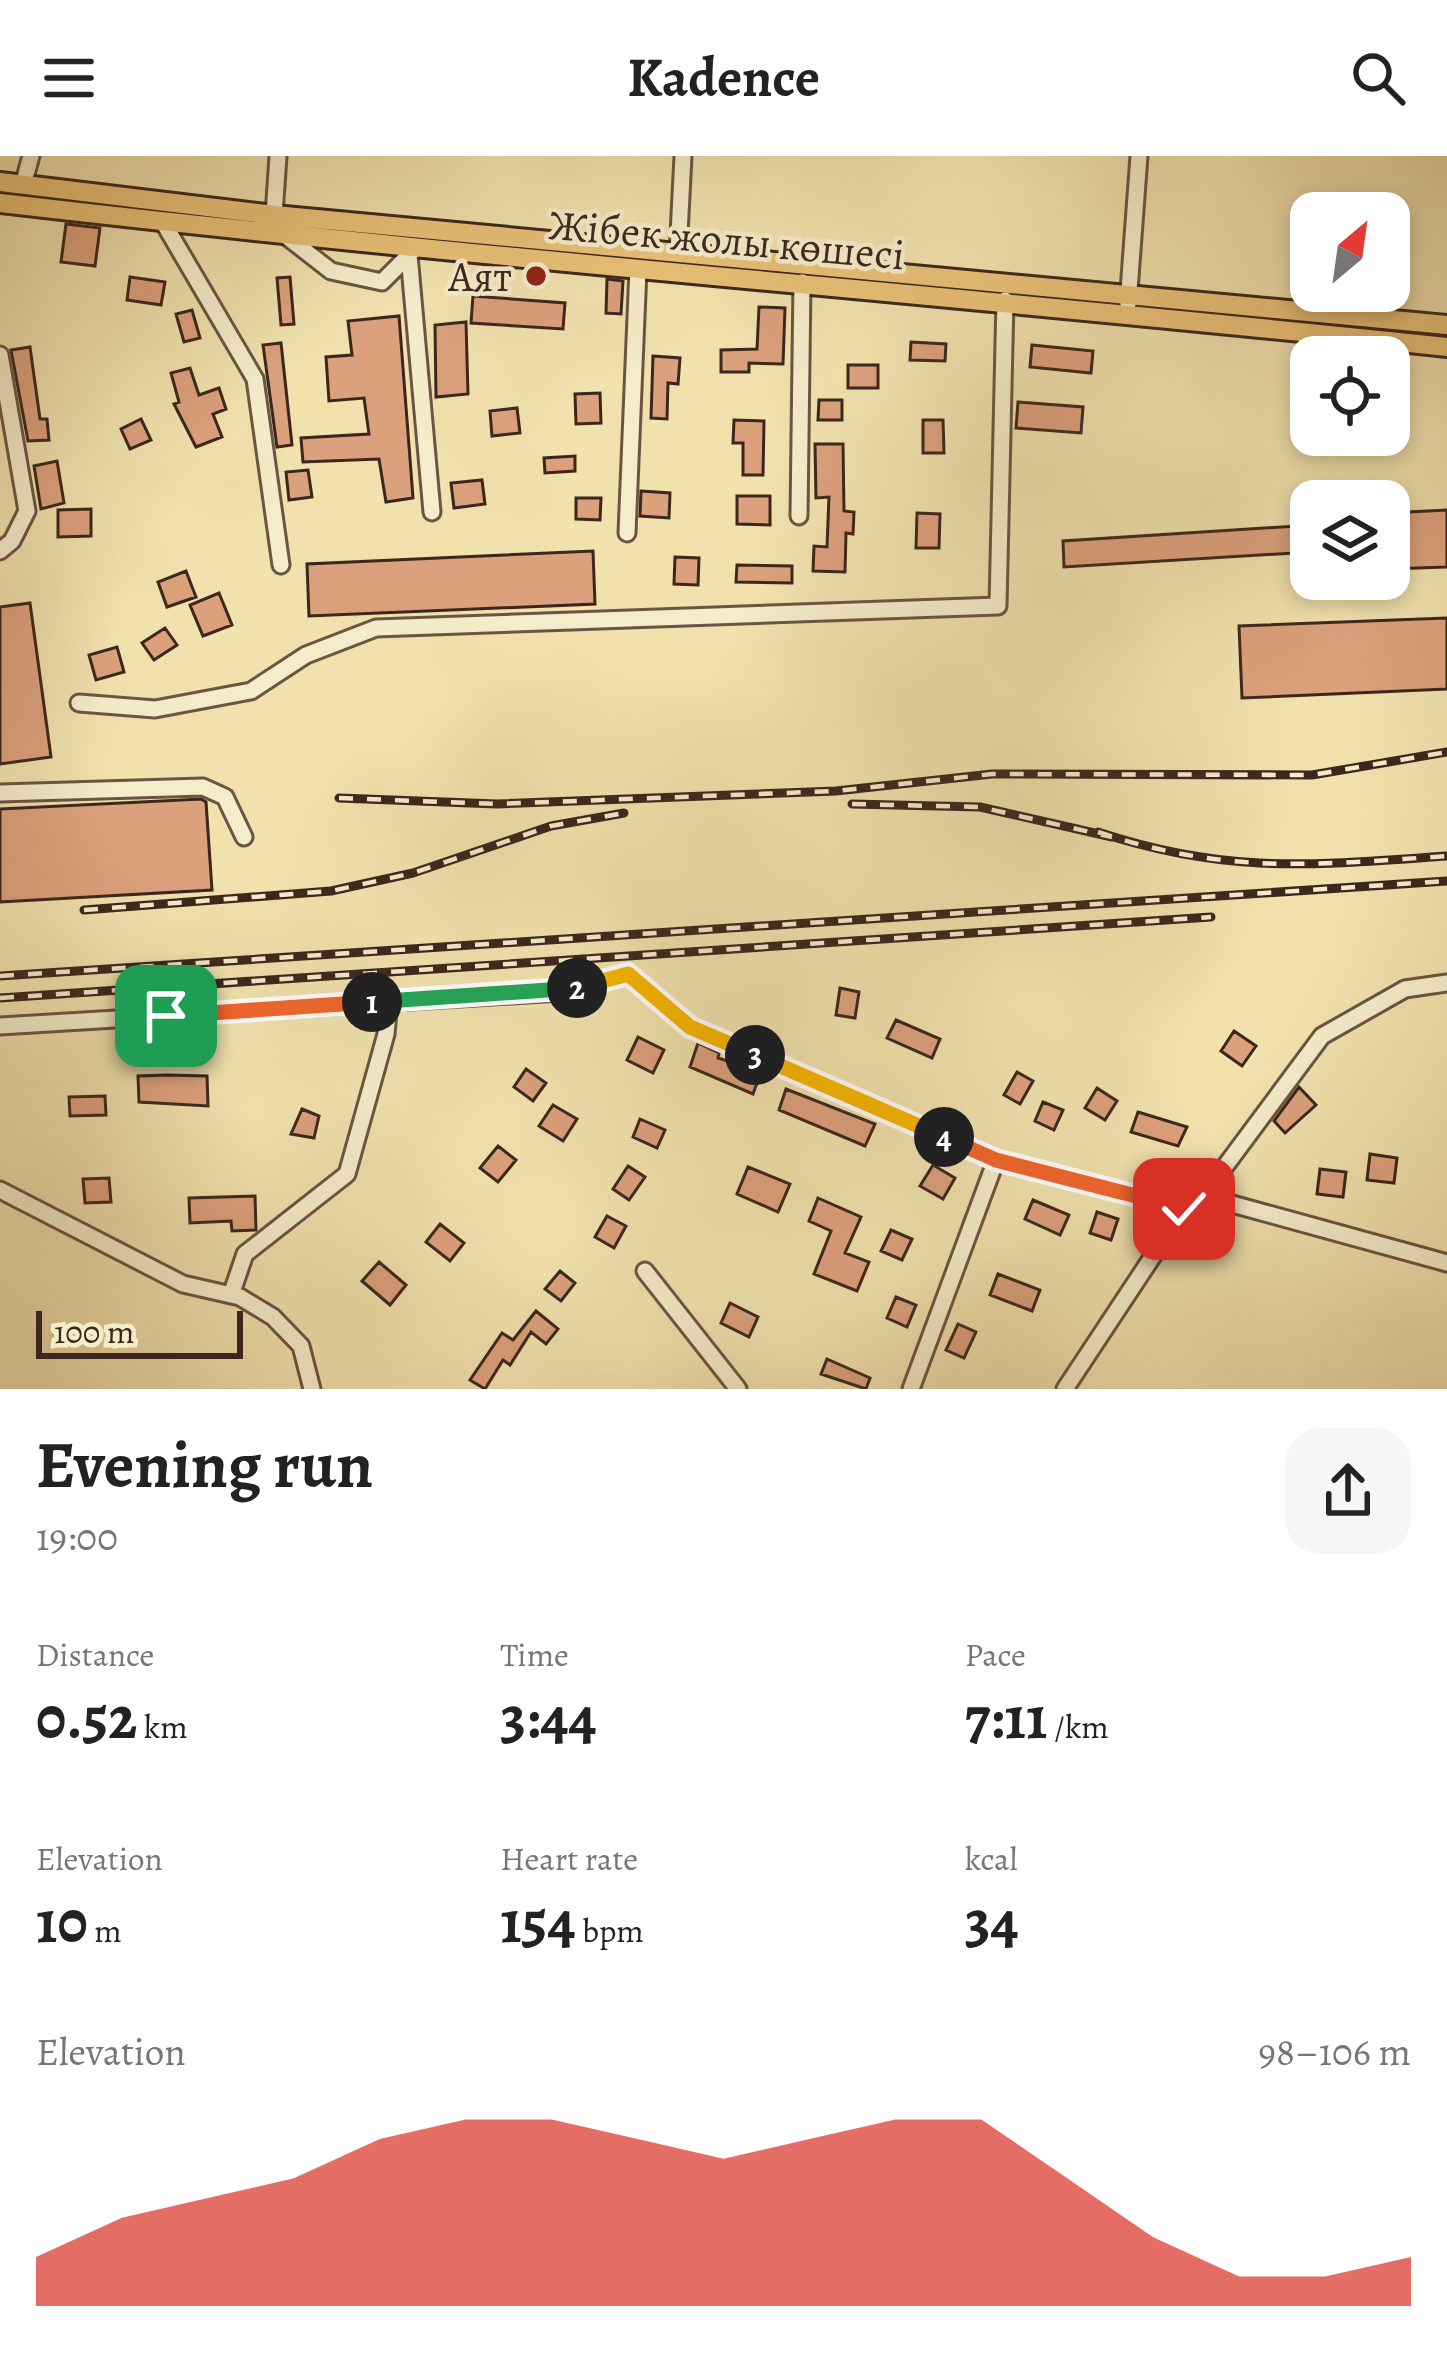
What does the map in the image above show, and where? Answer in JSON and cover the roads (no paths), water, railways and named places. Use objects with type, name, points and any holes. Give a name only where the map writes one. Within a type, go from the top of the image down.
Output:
[{"type":"main road","name":"Жібек жолы көшесі","points":[[0,182],[1128,305],[1447,346]]},
{"type":"main road","name":"Жібек жолы көшесі","points":[[0,203],[414,250],[802,283],[1005,300],[1447,325]]},
{"type":"street","points":[[23,185],[31,156]]},
{"type":"street","points":[[274,215],[278,156]]},
{"type":"street","points":[[678,254],[683,156]]},
{"type":"street","points":[[1128,305],[1139,156]]},
{"type":"street","points":[[164,222],[255,379],[281,565]]},
{"type":"street","points":[[286,236],[332,271],[382,282],[414,250]]},
{"type":"street","points":[[414,250],[432,512]]},
{"type":"street","points":[[627,533],[638,268]]},
{"type":"street","points":[[799,516],[802,283]]},
{"type":"street","points":[[79,703],[155,709],[251,691],[306,655],[376,628],[998,606],[1005,300]]},
{"type":"street","points":[[0,355],[27,511],[12,541],[0,550]]},
{"type":"street","points":[[0,793],[203,787],[225,797],[244,837]]},
{"type":"street","points":[[0,1026],[560,992],[628,974],[690,1027],[996,1160],[1184,1209]]},
{"type":"street","points":[[1065,1389],[1184,1209],[1203,1196],[1322,1036],[1405,989],[1447,983]]},
{"type":"street","points":[[231,1295],[245,1254],[347,1174],[386,1034],[389,1001]]},
{"type":"street","points":[[910,1389],[996,1160]]},
{"type":"street","points":[[0,1190],[183,1284],[231,1295],[273,1317],[301,1346],[312,1389]]},
{"type":"street","points":[[1203,1196],[1447,1263]]},
{"type":"street","points":[[645,1271],[738,1389]]},
{"type":"railway","points":[[339,798],[497,804],[836,791],[992,774],[1312,775],[1447,752]]},
{"type":"railway","points":[[852,804],[980,807],[1112,837]]},
{"type":"railway","points":[[84,910],[331,891],[413,873],[551,826],[624,813]]},
{"type":"railway","points":[[1098,832],[1189,855],[1271,864],[1447,856]]},
{"type":"railway","points":[[0,976],[1447,881]]},
{"type":"railway","points":[[0,998],[1211,917]]},
{"type":"place","name":"Аят","points":[[536,276]]}]
